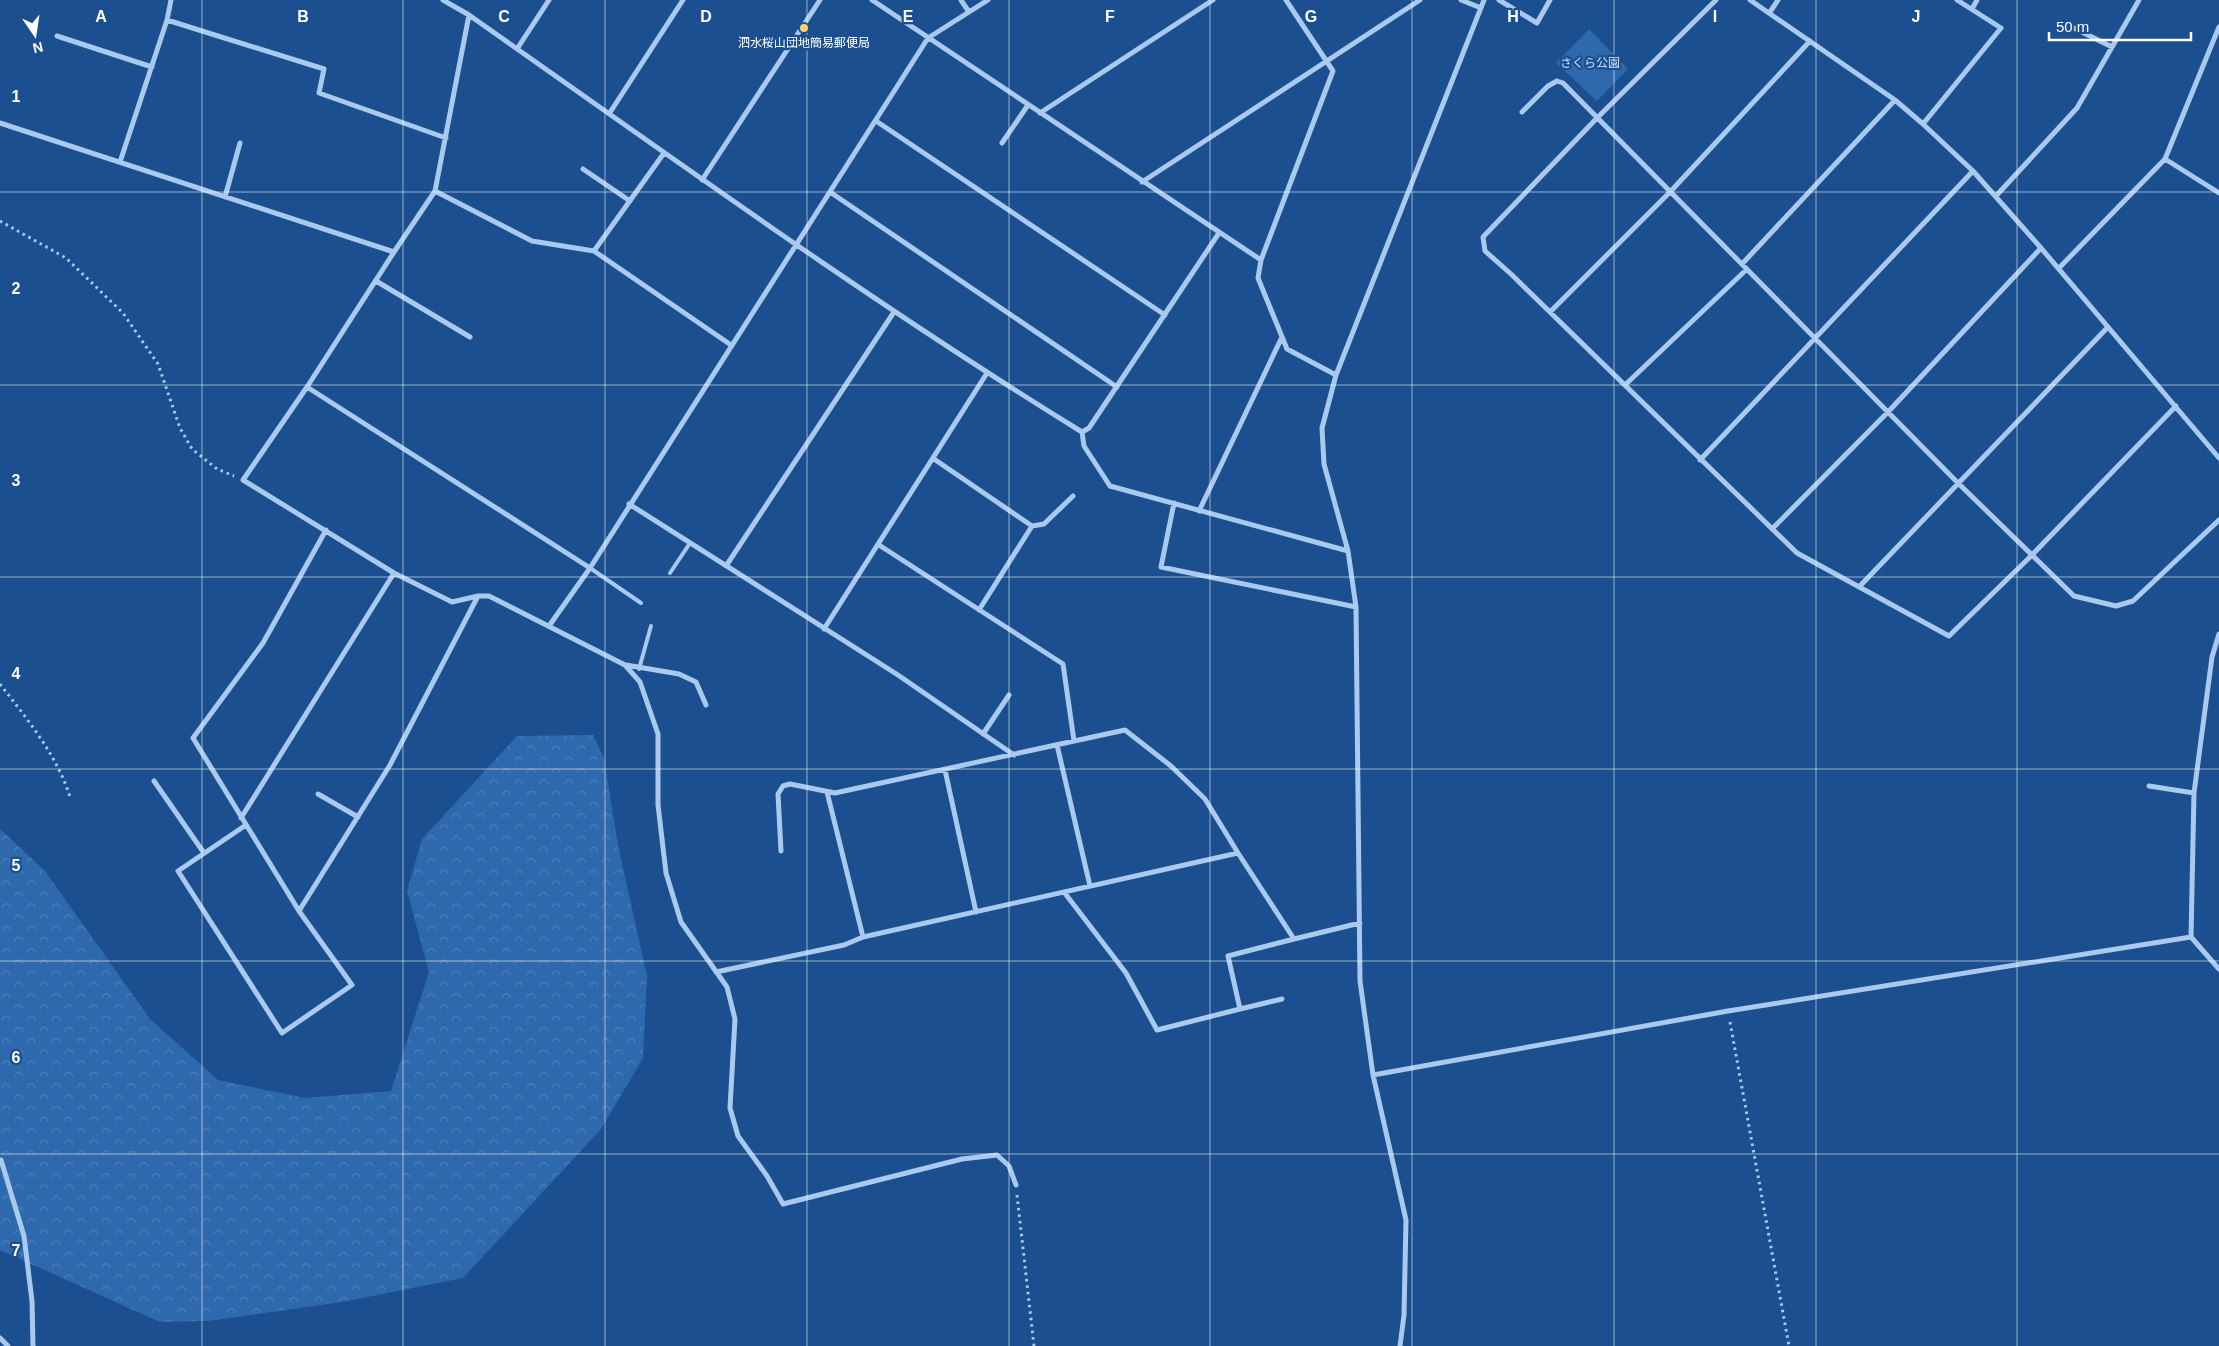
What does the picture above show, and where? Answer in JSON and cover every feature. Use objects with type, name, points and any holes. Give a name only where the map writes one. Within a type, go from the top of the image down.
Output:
[{"type":"street","points":[[120,162],[167,20],[171,0]]},
{"type":"street","points":[[443,0],[469,15],[796,246],[986,373],[1082,432]]},
{"type":"street","points":[[517,49],[549,0]]},
{"type":"street","points":[[609,114],[683,0]]},
{"type":"street","points":[[702,180],[820,0]]},
{"type":"street","points":[[872,0],[1261,260]]},
{"type":"street","points":[[961,0],[969,12]]},
{"type":"street","points":[[550,626],[590,568],[629,504],[928,38],[988,0]]},
{"type":"street","points":[[1040,113],[1213,0]]},
{"type":"street","points":[[1286,0],[1334,71],[1261,260],[1258,278],[1287,349],[1336,376]]},
{"type":"street","points":[[1142,182],[1420,0]]},
{"type":"street","points":[[1461,0],[1481,8]]},
{"type":"street","points":[[1400,1346],[1404,1315],[1406,1220],[1373,1075],[1360,981],[1356,607],[1348,551],[1324,464],[1322,428],[1336,376],[1484,0]]},
{"type":"street","points":[[1499,0],[1537,23],[1550,0]]},
{"type":"street","points":[[1716,0],[1598,118],[1483,238],[1484,251],[1550,312],[1797,553],[1949,636],[2031,556],[2176,406]]},
{"type":"street","points":[[1750,0],[1895,100],[1972,171],[2059,268],[2219,458]]},
{"type":"street","points":[[1770,12],[1778,0]]},
{"type":"street","points":[[1923,124],[2001,28],[1957,0]]},
{"type":"street","points":[[1972,9],[1977,0]]},
{"type":"street","points":[[1996,196],[2077,108],[2138,0]]},
{"type":"street","points":[[469,15],[435,191],[307,387],[243,480],[394,573],[452,602],[478,596],[489,596],[625,665],[638,669],[679,674],[696,682],[706,705]]},
{"type":"street","points":[[167,20],[324,70],[319,93],[446,138]]},
{"type":"street","points":[[2059,268],[2166,159],[2219,27]]},
{"type":"street","points":[[2074,28],[2112,47]]},
{"type":"street","points":[[56,36],[152,67]]},
{"type":"street","points":[[1550,312],[1671,191],[1810,41]]},
{"type":"street","points":[[1522,112],[1548,86],[1557,81],[1564,83],[1958,483],[2074,596],[2116,606],[2133,601],[2219,520]]},
{"type":"street","points":[[1742,264],[1895,100]]},
{"type":"street","points":[[1002,143],[1028,105]]},
{"type":"street","points":[[876,120],[1165,314]]},
{"type":"street","points":[[0,123],[394,252]]},
{"type":"street","points":[[225,196],[240,143]]},
{"type":"street","points":[[594,251],[664,153]]},
{"type":"street","points":[[2166,159],[2219,193]]},
{"type":"street","points":[[583,169],[630,201]]},
{"type":"street","points":[[1700,460],[1972,171]]},
{"type":"street","points":[[435,191],[532,241],[594,251],[731,345]]},
{"type":"street","points":[[830,192],[1117,387]]},
{"type":"street","points":[[1082,432],[1089,428],[1220,233]]},
{"type":"street","points":[[1772,529],[1888,412],[2041,248]]},
{"type":"street","points":[[1625,385],[1747,269]]},
{"type":"street","points":[[376,281],[470,337]]},
{"type":"street","points":[[726,566],[894,312]]},
{"type":"street","points":[[1859,587],[2108,327]]},
{"type":"street","points":[[1198,511],[1282,337]]},
{"type":"street","points":[[824,629],[934,459],[986,373]]},
{"type":"street","points":[[307,387],[590,568]]},
{"type":"street","points":[[1082,432],[1084,446],[1110,486],[1348,551]]},
{"type":"street","points":[[934,459],[1032,526],[1044,524],[1073,496]]},
{"type":"street","points":[[1174,503],[1161,567],[1356,607]]},
{"type":"street","points":[[629,504],[898,675],[1014,755]]},
{"type":"street","points":[[979,610],[1032,526]]},
{"type":"street","points":[[246,825],[178,871],[282,1033],[352,985],[299,911],[193,738],[263,643],[326,530]]},
{"type":"street","points":[[879,545],[1063,664],[1074,741]]},
{"type":"street","points":[[241,818],[394,573]]},
{"type":"street","points":[[299,911],[390,765],[478,596]]},
{"type":"street","points":[[2219,634],[2212,657],[2194,793],[2191,937],[2219,969]]},
{"type":"street","points":[[625,665],[640,682],[658,734],[658,805],[666,873],[681,922],[727,986],[734,1020],[730,1108],[738,1136],[767,1176],[783,1204],[962,1159],[997,1155],[1010,1166],[1016,1185]]},
{"type":"street","points":[[983,734],[1009,695]]},
{"type":"street","points":[[781,851],[778,794],[782,786],[790,784],[834,793],[1124,730],[1171,766],[1205,799],[1238,854],[1294,939]]},
{"type":"street","points":[[1057,745],[1090,886]]},
{"type":"street","points":[[945,770],[976,912]]},
{"type":"street","points":[[154,781],[204,853]]},
{"type":"street","points":[[2150,786],[2194,793]]},
{"type":"street","points":[[827,792],[863,937]]},
{"type":"street","points":[[318,794],[358,816]]},
{"type":"street","points":[[716,972],[844,945],[863,937],[1238,854]]},
{"type":"street","points":[[1064,892],[1126,973],[1157,1030],[1282,999]]},
{"type":"street","points":[[1240,1009],[1228,956],[1360,923]]},
{"type":"street","points":[[1373,1075],[1728,1011],[2191,937]]},
{"type":"street","points":[[1,1160],[24,1236],[32,1301],[33,1346]]},
{"type":"street","points":[[0,1338],[8,1346]]},
{"type":"lane","points":[[670,573],[690,543]]},
{"type":"lane","points":[[590,568],[641,603]]},
{"type":"lane","points":[[638,669],[651,626]]},
{"type":"path","points":[[0,221],[66,258],[123,314],[158,364],[180,428],[192,449],[217,469],[243,480]]},
{"type":"path","points":[[0,684],[29,722],[63,775],[70,797]]},
{"type":"path","points":[[1728,1011],[1789,1346]]},
{"type":"path","points":[[1016,1185],[1034,1346]]},
{"type":"green space","name":"さくら公園","points":[[1589,29],[1628,69],[1597,101],[1556,63]]},
{"type":"green space","points":[[593,735],[604,758],[618,845],[647,976],[643,1058],[601,1129],[463,1278],[342,1302],[208,1321],[160,1322],[0,1250],[0,829],[45,871],[150,1019],[218,1080],[305,1098],[391,1091],[429,972],[407,891],[422,839],[517,736]]},
{"type":"place","name":"泗水桜山団地簡易郵便局","points":[[804,28]]}]
